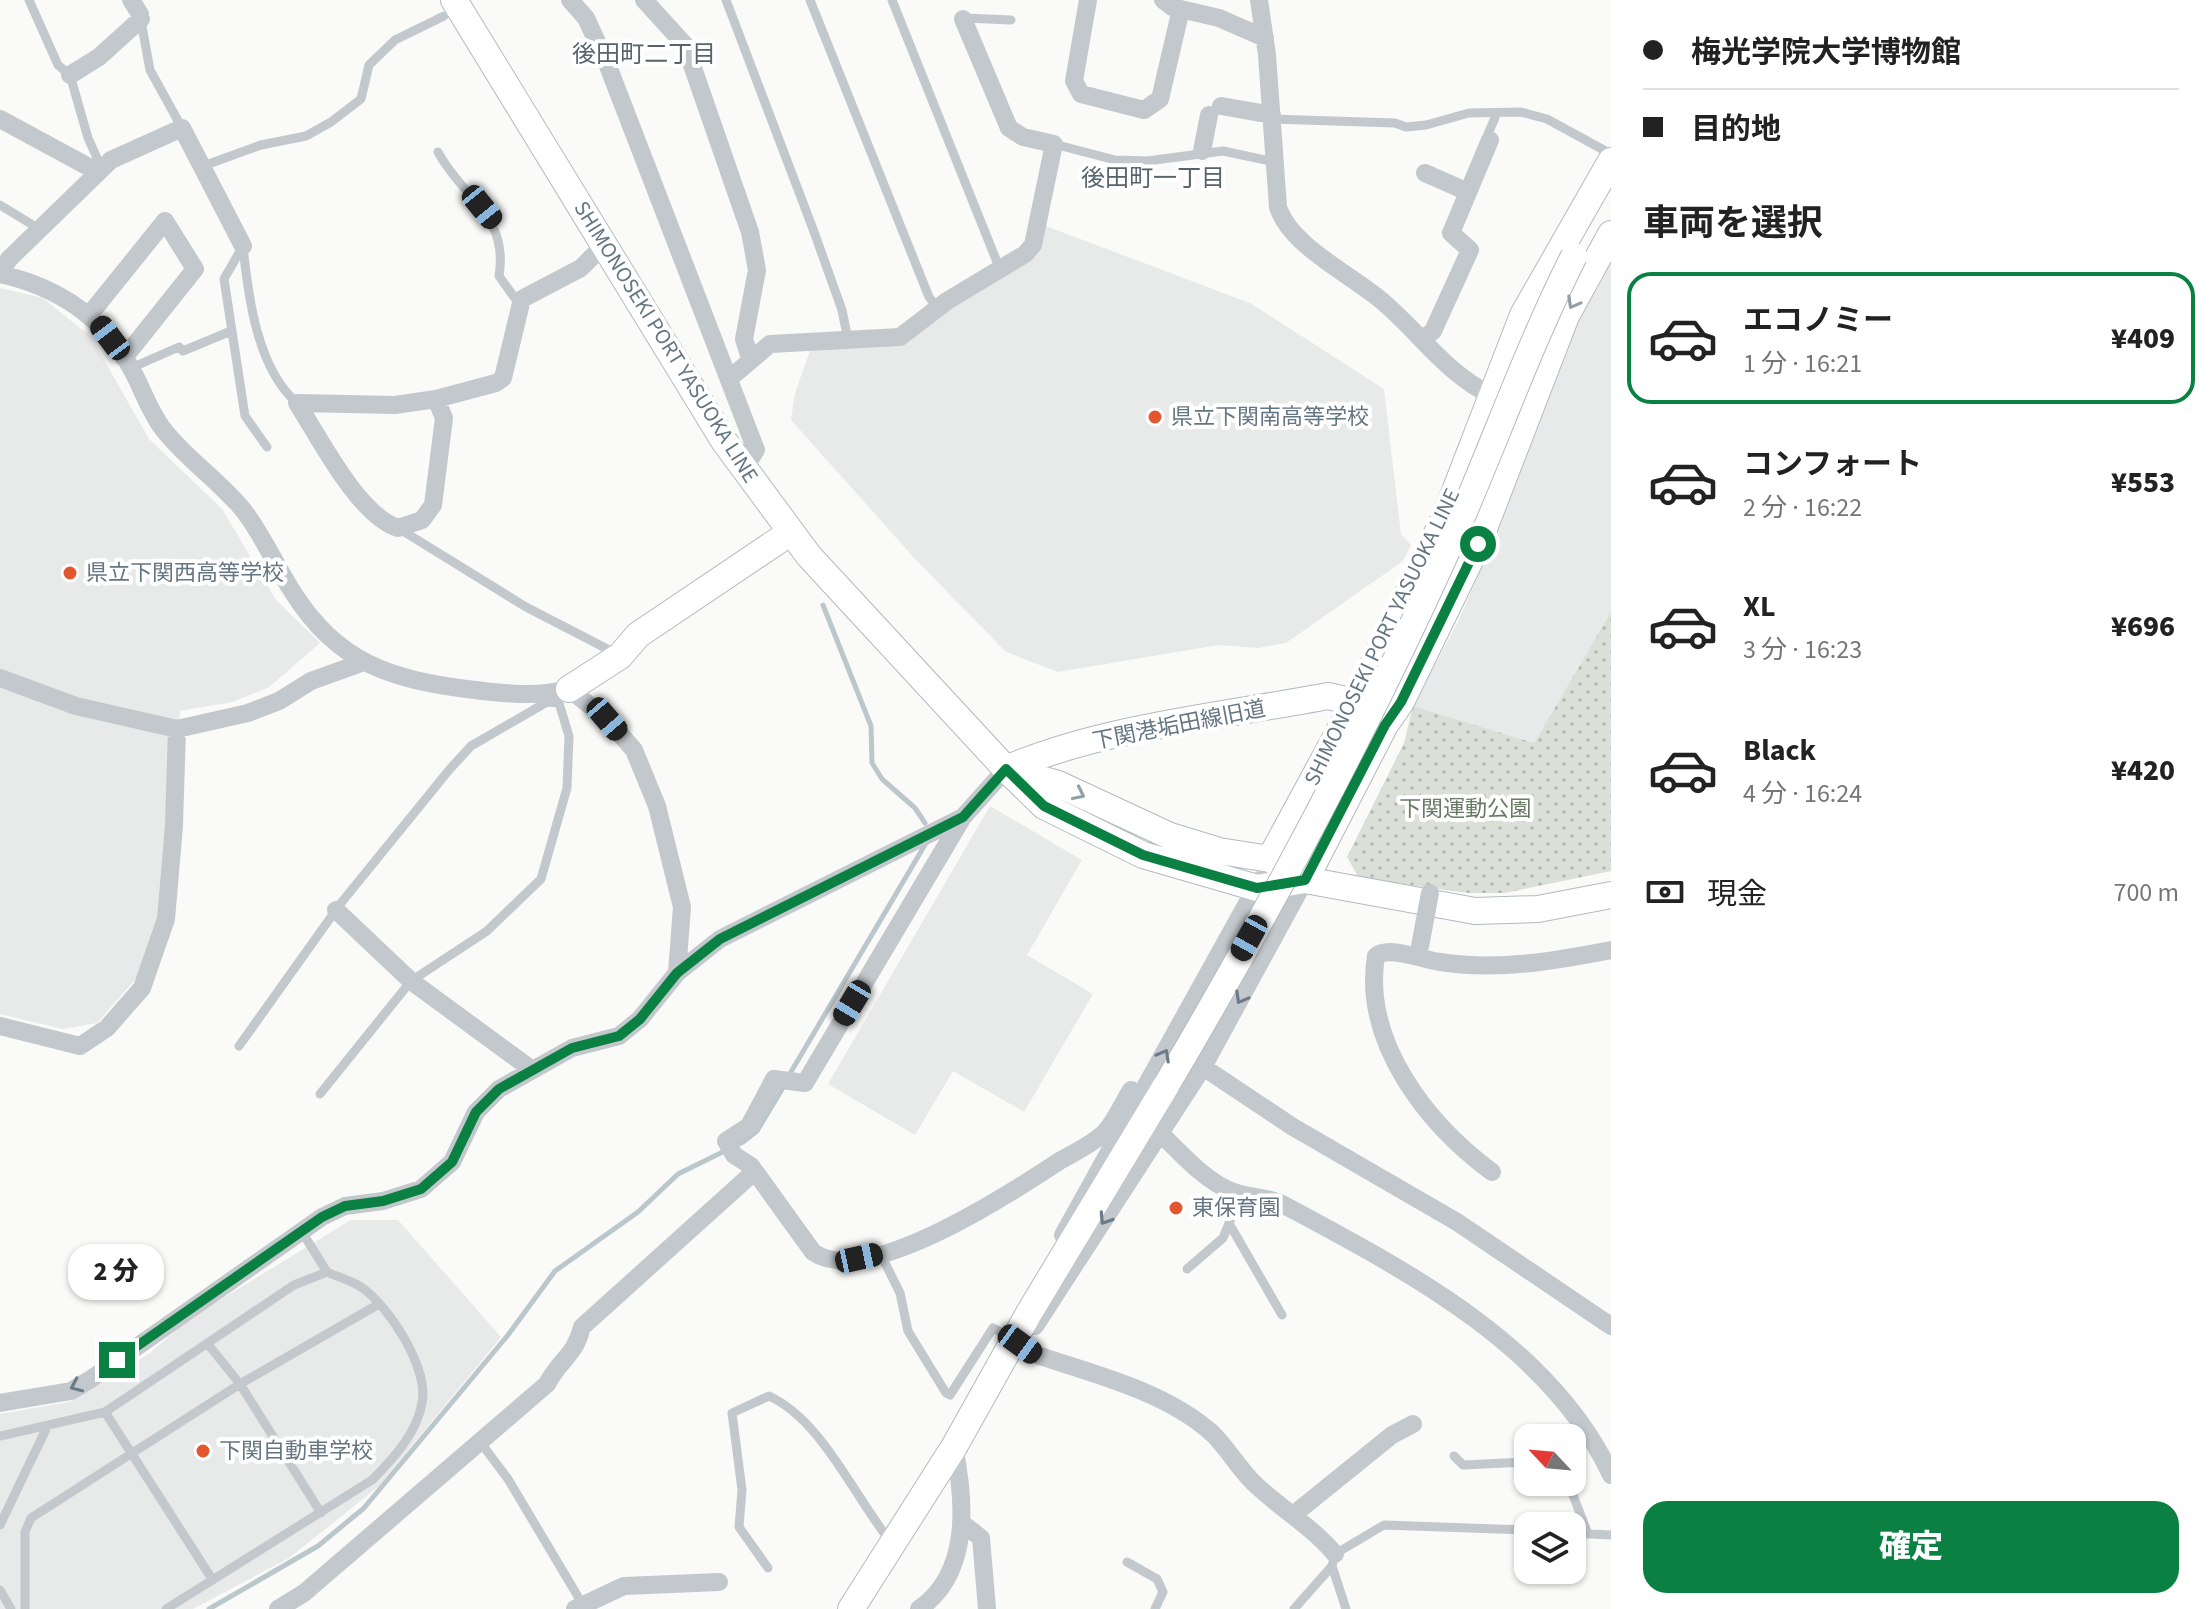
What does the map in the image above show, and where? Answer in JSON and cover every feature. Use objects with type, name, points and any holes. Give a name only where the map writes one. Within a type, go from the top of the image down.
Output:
[{"type":"main road","name":"SHIMONOSEKI PORT YASUOKA LINE","points":[[449,8],[604,245],[744,469],[791,532],[1006,769],[1044,806],[1113,843],[1165,863],[1257,888],[1305,880],[1385,725],[1401,702],[1478,544],[1560,331],[1611,234]]},
{"type":"main road","name":"SHIMONOSEKI PORT YASUOKA LINE","points":[[1270,859],[1355,702],[1445,517],[1494,397],[1523,315],[1611,161]]},
{"type":"main road","points":[[851,1604],[893,1545],[954,1447],[1167,1084],[1307,834],[1409,632],[1487,459],[1529,349],[1574,256],[1611,193]]},
{"type":"main road","points":[[569,689],[620,656],[638,635],[791,532]]},
{"type":"main road","name":"下関港垢田線旧道","points":[[1006,769],[1047,751],[1140,731],[1328,696],[1355,702]]},
{"type":"main road","points":[[1006,769],[1058,784],[1170,836],[1219,851],[1270,859],[1305,880],[1475,911],[1538,909],[1611,895]]},
{"type":"street","points":[[570,0],[586,18],[608,66],[756,450],[744,469]]},
{"type":"street","points":[[644,0],[685,45],[750,232],[757,270],[744,339],[750,358]]},
{"type":"street","points":[[1088,0],[1074,81],[1081,94],[1144,110],[1160,99],[1181,9]]},
{"type":"street","points":[[1163,0],[1181,9],[1219,18],[1265,38]]},
{"type":"street","points":[[1259,0],[1265,38],[1278,207],[1291,231],[1382,301],[1449,370],[1494,397]]},
{"type":"street","points":[[70,75],[99,57],[138,8]]},
{"type":"street","points":[[729,379],[763,347],[781,342],[900,337],[999,267],[1025,254],[1033,245],[1054,144],[1023,137],[1009,128],[963,19]]},
{"type":"street","points":[[1202,151],[1215,110],[1272,117]]},
{"type":"street","points":[[0,119],[100,171]]},
{"type":"street","points":[[243,246],[182,128],[111,160],[9,259],[0,274],[51,291],[90,314],[128,363],[163,428],[228,492],[270,550],[311,617],[361,663],[432,684],[483,691],[540,694],[569,689],[607,719],[634,750],[657,806],[682,907],[677,973]]},
{"type":"street","points":[[1422,340],[1433,331],[1470,250],[1451,233],[1490,140]]},
{"type":"street","points":[[1425,173],[1468,192]]},
{"type":"street","points":[[90,314],[165,221],[195,269],[128,363]]},
{"type":"street","points":[[297,403],[395,405],[436,399],[503,378],[519,304],[581,268],[604,245]]},
{"type":"street","points":[[297,403],[347,480],[370,508],[398,528],[422,520],[433,505],[444,418],[436,399]]},
{"type":"street","points":[[0,678],[76,706],[177,729],[248,713],[279,701],[311,681],[361,663]]},
{"type":"street","points":[[0,1026],[80,1046],[107,1028],[142,988],[166,919],[174,826],[177,729]]},
{"type":"street","points":[[1006,769],[963,817],[805,1083],[796,1079],[776,1079],[749,1126],[730,1149],[754,1172],[813,1252],[824,1260],[838,1262],[880,1253],[929,1237],[992,1205],[1105,1132],[1131,1090],[1141,1096]]},
{"type":"street","points":[[0,1403],[71,1391],[148,1342],[187,1310],[302,1232],[345,1206],[383,1201],[421,1189],[452,1162],[476,1112],[499,1089],[572,1048],[619,1036],[640,1019],[677,973],[740,928],[963,817]]},
{"type":"street","points":[[983,1395],[1014,1340],[1091,1180],[1257,888],[1270,859]]},
{"type":"street","points":[[1014,1340],[1161,1134],[1203,1067],[1305,880]]},
{"type":"street","points":[[1418,952],[1430,893]]},
{"type":"street","points":[[336,910],[411,981],[531,1069]]},
{"type":"street","points":[[1492,1172],[1465,1150],[1426,1107],[1402,1073],[1382,1031],[1374,998],[1376,956],[1389,951],[1418,952],[1514,966],[1611,950]]},
{"type":"street","points":[[1203,1067],[1293,1127],[1457,1222],[1611,1326]]},
{"type":"street","points":[[1161,1134],[1216,1183],[1241,1194],[1274,1200],[1311,1220],[1428,1289],[1492,1334],[1532,1367],[1574,1413],[1594,1437],[1611,1475]]},
{"type":"street","points":[[413,1500],[407,1494],[536,1378],[555,1368],[576,1349],[582,1327],[754,1172]]},
{"type":"street","points":[[1014,1340],[1034,1354],[1142,1392],[1187,1415],[1211,1433],[1255,1485],[1293,1515],[1334,1560]]},
{"type":"street","points":[[278,1609],[304,1593],[481,1443],[547,1384],[555,1368]]},
{"type":"street","points":[[1293,1515],[1392,1435],[1413,1424]]},
{"type":"street","points":[[919,1609],[953,1567],[962,1523],[954,1447]]},
{"type":"street","points":[[962,1523],[981,1538],[987,1609]]},
{"type":"street","points":[[579,1607],[624,1586],[719,1582]]},
{"type":"lane","points":[[29,0],[58,65],[70,75],[83,126],[100,171]]},
{"type":"lane","points":[[726,0],[828,269],[848,329],[848,340]]},
{"type":"lane","points":[[810,0],[929,297],[938,308]]},
{"type":"lane","points":[[892,0],[999,267]]},
{"type":"lane","points":[[138,8],[150,70],[182,128]]},
{"type":"lane","points":[[203,166],[246,150],[315,132],[361,99],[369,65],[395,40],[449,8]]},
{"type":"lane","points":[[963,19],[1011,20]]},
{"type":"lane","points":[[1272,117],[1395,123],[1406,127],[1469,113],[1521,112],[1541,117],[1611,154]]},
{"type":"lane","points":[[1490,140],[1488,134],[1497,113]]},
{"type":"lane","points":[[1054,144],[1115,160],[1147,161],[1202,151],[1223,151],[1275,162]]},
{"type":"lane","points":[[438,152],[448,171],[492,220],[501,253],[499,276],[519,304]]},
{"type":"lane","points":[[0,205],[41,230]]},
{"type":"lane","points":[[243,246],[224,279],[245,416],[267,447]]},
{"type":"lane","points":[[243,246],[265,351],[285,392],[297,403]]},
{"type":"lane","points":[[128,363],[179,347],[183,351],[231,331]]},
{"type":"lane","points":[[398,528],[537,613],[620,656]]},
{"type":"lane","points":[[239,1046],[336,910],[471,746],[547,702],[559,703],[569,736],[567,788],[541,879],[487,931],[411,981],[320,1094]]},
{"type":"lane","points":[[1187,1269],[1223,1238],[1241,1194]]},
{"type":"lane","points":[[1230,1225],[1282,1315]]},
{"type":"lane","points":[[166,1609],[372,1480],[399,1452],[422,1403],[421,1373],[405,1340],[379,1304],[362,1288],[327,1272],[302,1232]]},
{"type":"lane","points":[[880,1253],[900,1293],[908,1331],[946,1393],[950,1395],[993,1328],[1014,1340]]},
{"type":"lane","points":[[0,1436],[105,1412],[294,1285],[327,1272]]},
{"type":"lane","points":[[25,1609],[27,1523],[240,1384],[379,1304]]},
{"type":"lane","points":[[207,1343],[240,1384],[321,1513]]},
{"type":"lane","points":[[768,1568],[739,1527],[742,1490],[732,1413],[769,1396],[822,1439],[864,1509],[893,1545]]},
{"type":"lane","points":[[105,1412],[212,1579]]},
{"type":"lane","points":[[0,1525],[48,1425]]},
{"type":"lane","points":[[481,1443],[508,1479],[579,1607]]},
{"type":"lane","points":[[1454,1456],[1463,1465],[1514,1463]]},
{"type":"lane","points":[[1573,1496],[1588,1534],[1611,1535]]},
{"type":"lane","points":[[1294,1609],[1334,1560],[1384,1525],[1514,1530]]},
{"type":"lane","points":[[1334,1560],[1346,1609]]},
{"type":"lane","points":[[1127,1562],[1160,1584],[1163,1592],[1155,1609]]},
{"type":"lane","points":[[0,1590],[11,1609]]},
{"type":"shaded area","points":[[1043,225],[1250,303],[1384,389],[1401,534],[1411,545],[1403,561],[1286,643],[1258,648],[1218,645],[1058,672],[1006,652],[916,560],[791,420],[795,393],[811,348],[901,341],[985,280]]},
{"type":"shaded area","points":[[1611,252],[1611,612],[1534,743],[1413,706],[1457,624],[1492,544],[1544,408],[1559,351]]},
{"type":"shaded area","points":[[0,288],[43,298],[91,337],[149,439],[222,509],[276,600],[320,643],[268,688],[232,702],[180,711],[166,919],[147,966],[97,1023],[63,1029],[0,1014]]},
{"type":"shaded area","points":[[990,806],[1082,860],[1027,955],[1093,994],[1024,1112],[953,1071],[915,1135],[828,1084]]},
{"type":"shaded area","name":"下関自動車学校","points":[[351,1220],[398,1220],[501,1337],[378,1487],[289,1558],[193,1609],[0,1609],[0,1414],[69,1402],[150,1353],[189,1319]]},
{"type":"green space","name":"下関運動公園","points":[[1611,612],[1611,871],[1505,893],[1468,893],[1359,878],[1347,857],[1404,743],[1413,706],[1534,743]]},
{"type":"waterway","points":[[823,605],[871,726],[872,763],[882,779],[915,808],[925,823]]},
{"type":"waterway","points":[[788,1077],[926,843]]},
{"type":"waterway","points":[[209,1609],[318,1546],[364,1508],[508,1335],[555,1271],[638,1212],[678,1174],[743,1142],[757,1131],[784,1086]]},
{"type":"place","name":"県立下関南高等学校","points":[[1155,417]]},
{"type":"place","name":"県立下関西高等学校","points":[[70,573]]},
{"type":"place","name":"東保育園","points":[[1176,1208]]},
{"type":"place","name":"下関自動車学校","points":[[203,1451]]},
{"type":"district","name":"後田町二丁目","points":[[644,54]]},
{"type":"district","name":"後田町一丁目","points":[[1153,178]]},
{"type":"route","points":[[117,1360],[148,1342],[187,1310],[322,1217],[345,1206],[383,1201],[421,1189],[452,1162],[476,1112],[499,1089],[572,1048],[619,1036],[640,1019],[677,973],[720,939],[929,831],[963,817],[1006,769],[1044,806],[1113,843],[1143,855],[1257,888],[1305,880],[1385,725],[1401,702],[1478,544]]}]
